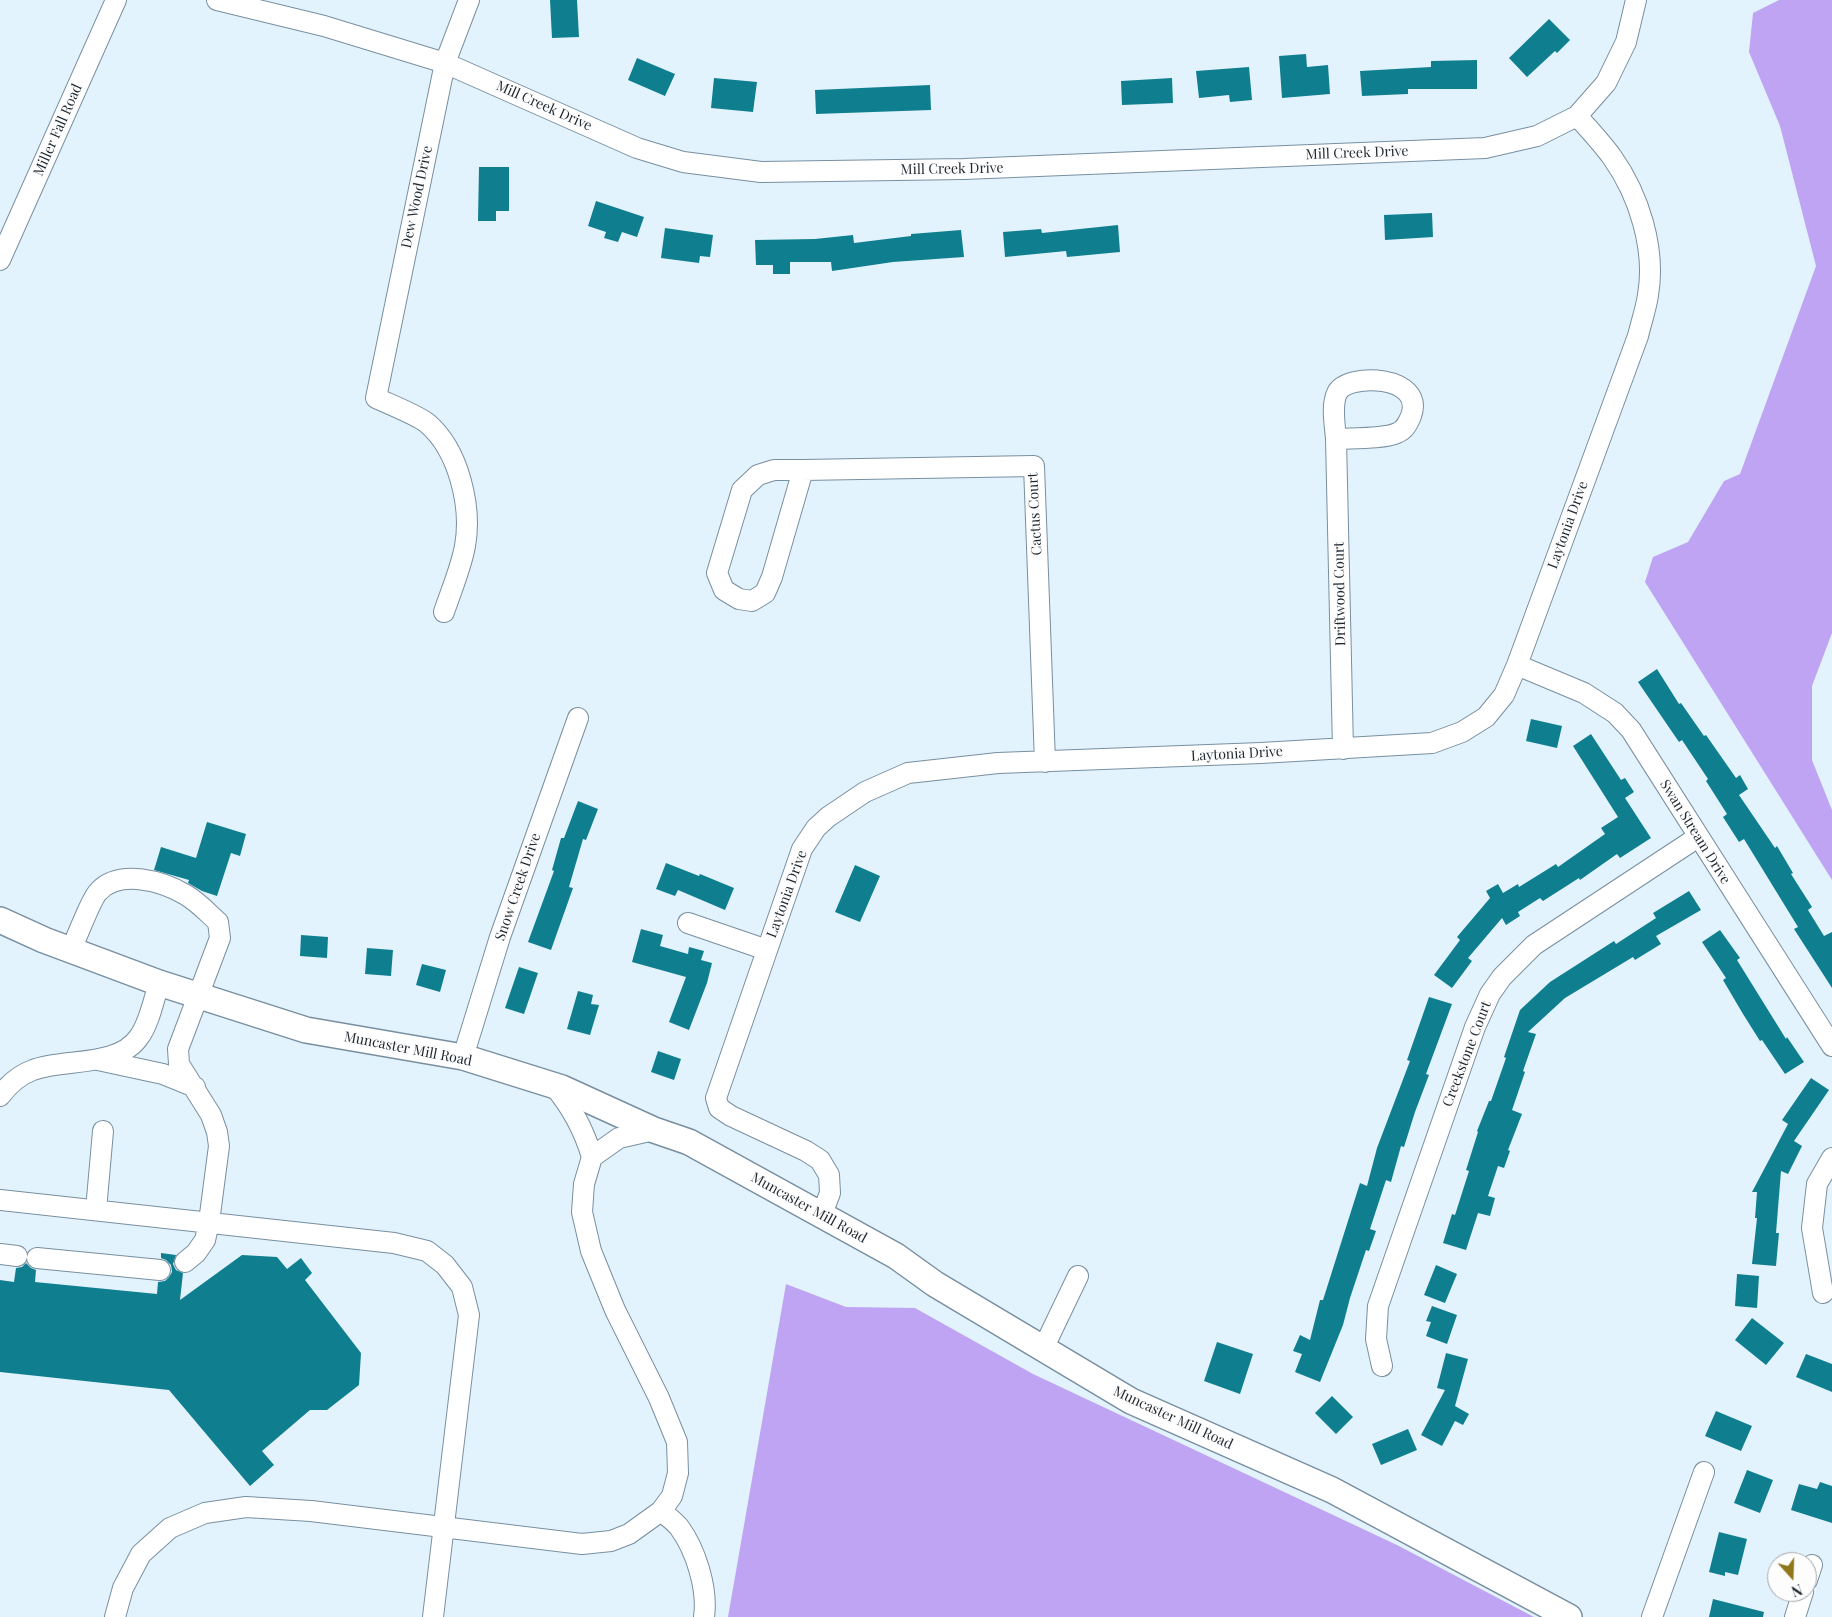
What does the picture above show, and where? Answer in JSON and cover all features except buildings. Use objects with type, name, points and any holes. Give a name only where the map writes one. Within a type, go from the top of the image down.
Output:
[{"type":"main road","name":"Muncaster Mill Road","points":[[0,920],[159,984],[306,1030],[463,1057],[553,1085],[654,1130],[689,1142],[896,1256],[935,1284],[1131,1401],[1332,1490],[1569,1617]]},
{"type":"street","name":"Miller Fall Road","points":[[0,260],[116,0]]},
{"type":"street","name":"Mill Creek Drive","points":[[217,0],[324,26],[445,63],[637,148],[684,162],[762,172],[964,169],[1486,148],[1537,136],[1577,116],[1606,83],[1626,42],[1636,0]]},
{"type":"street","name":"Dew Wood Drive","points":[[444,612],[465,547],[468,516],[457,465],[446,445],[427,423],[376,398],[445,63],[469,0]]},
{"type":"street","name":"Laytonia Drive","points":[[822,1214],[830,1193],[828,1174],[820,1160],[806,1151],[731,1116],[719,1108],[716,1098],[802,849],[816,828],[828,817],[865,792],[908,773],[998,763],[1343,749],[1432,743],[1462,732],[1486,717],[1504,695],[1517,665],[1638,336],[1648,295],[1650,260],[1632,190],[1612,157],[1577,116]]},
{"type":"street","name":"Driftwood Court","points":[[1336,438],[1343,749]]},
{"type":"street","name":"Cactus Court","points":[[804,470],[766,593],[752,601],[739,599],[724,590],[717,573],[742,490],[758,475],[774,470],[1034,466],[1044,762]]},
{"type":"street","name":"Swan Stream Drive","points":[[1517,665],[1584,692],[1615,713],[1631,730],[1832,1046]]},
{"type":"street","name":"Snow Creek Drive","points":[[463,1057],[500,936],[578,718]]},
{"type":"street","name":"Creekstone Court","points":[[1382,1366],[1376,1339],[1378,1306],[1475,1027],[1490,994],[1502,977],[1534,945],[1698,837]]},
{"type":"street","points":[[71,950],[98,891],[112,882],[135,878],[152,881],[185,894],[218,922],[220,938],[178,1049],[178,1064],[195,1087],[211,1115],[217,1132],[219,1146],[205,1240],[185,1262]]},
{"type":"street","points":[[688,923],[767,950]]},
{"type":"street","points":[[0,1096],[11,1082],[32,1070],[63,1063],[96,1060],[129,1048],[140,1037],[159,984]]},
{"type":"street","points":[[96,1060],[164,1074],[195,1087]]},
{"type":"street","points":[[115,1617],[123,1588],[141,1554],[170,1528],[205,1513],[246,1507],[311,1511],[582,1544],[611,1541],[629,1534],[661,1511],[672,1496],[678,1473],[677,1442],[659,1398],[615,1310],[591,1251],[582,1212],[584,1184],[592,1157],[587,1140],[567,1102],[553,1085]]},
{"type":"street","points":[[592,1157],[619,1138],[654,1130]]},
{"type":"street","points":[[96,1210],[103,1131]]},
{"type":"street","points":[[1823,1293],[1812,1228],[1817,1184],[1832,1158]]},
{"type":"street","points":[[0,1200],[394,1244],[427,1251],[445,1265],[462,1287],[468,1315],[433,1617]]},
{"type":"street","points":[[18,1256],[160,1270]]},
{"type":"street","points":[[1043,1349],[1078,1276]]},
{"type":"street","points":[[1652,1617],[1704,1472]]},
{"type":"street","points":[[661,1511],[678,1527],[692,1552],[704,1585],[706,1608],[704,1617]]},
{"type":"street","points":[[1795,1617],[1800,1602]]},
{"type":"shaded area","points":[[1779,0],[1832,0],[1832,633],[1812,686],[1812,760],[1832,810],[1832,880],[1645,582],[1653,557],[1688,542],[1724,481],[1740,474],[1816,266],[1780,126],[1749,52],[1753,13]]},
{"type":"shaded area","points":[[786,1284],[846,1307],[915,1308],[1033,1374],[1397,1545],[1534,1617],[728,1617]]}]
